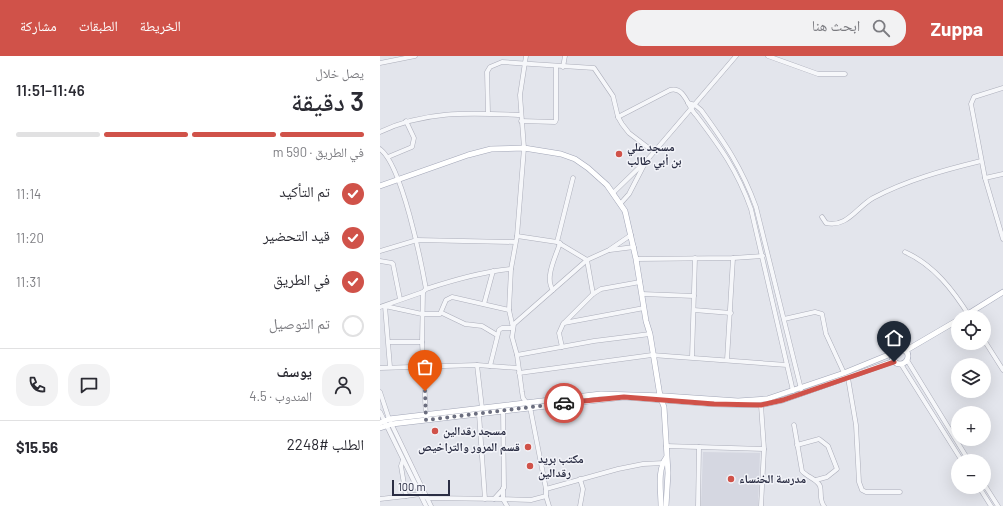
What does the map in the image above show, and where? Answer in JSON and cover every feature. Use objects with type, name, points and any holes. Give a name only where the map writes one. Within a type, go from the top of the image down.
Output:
[{"type":"main road","points":[[380,186],[479,151],[502,148],[524,148],[561,154],[575,160],[600,178],[614,192],[628,218],[650,334],[652,355],[664,406],[666,446],[661,506]]},
{"type":"main road","points":[[976,310],[1003,292]]},
{"type":"main road","points":[[801,391],[893,353],[899,349],[905,351],[951,324]]},
{"type":"main road","points":[[426,418],[482,408],[624,397],[744,400],[767,399],[848,378],[894,362],[901,364],[907,360],[905,351]]},
{"type":"main road","points":[[893,353],[892,357],[894,362]]},
{"type":"main road","points":[[661,398],[736,406],[761,405],[794,393]]},
{"type":"main road","points":[[380,428],[386,423],[479,414],[528,405]]},
{"type":"main road","points":[[665,461],[668,473],[666,506]]},
{"type":"street","points":[[380,63],[415,56]]},
{"type":"street","points":[[526,56],[520,95],[524,148],[517,236],[511,268],[510,310],[512,337],[517,355],[523,398],[528,405],[549,506]]},
{"type":"street","points":[[563,67],[565,56]]},
{"type":"street","points":[[614,192],[648,159],[736,56]]},
{"type":"street","points":[[768,56],[818,74],[845,74]]},
{"type":"street","points":[[488,113],[487,72],[490,67],[502,62],[514,61],[524,65],[594,68],[613,96],[618,116],[629,133],[654,152]]},
{"type":"street","points":[[522,121],[548,123],[556,120],[556,67]]},
{"type":"street","points":[[618,116],[675,88],[680,90],[688,103],[690,110],[696,115],[725,153],[742,182],[751,210],[794,393]]},
{"type":"street","points":[[1003,88],[978,95],[972,100],[981,161],[1003,238]]},
{"type":"street","points":[[688,103],[695,105],[700,110],[731,152],[746,180],[756,207],[801,391]]},
{"type":"street","points":[[696,115],[700,110]]},
{"type":"street","points":[[380,132],[406,121],[437,114],[521,114]]},
{"type":"street","points":[[388,158],[412,147],[414,138],[406,121]]},
{"type":"street","points":[[380,149],[388,158],[397,180],[417,240],[424,291],[422,342],[426,418]]},
{"type":"street","points":[[621,203],[628,194],[648,159]]},
{"type":"street","points":[[822,217],[826,223],[829,224],[845,220],[873,198],[909,182],[950,168],[981,161]]},
{"type":"street","points":[[985,178],[1003,174]]},
{"type":"street","points":[[553,290],[550,286],[550,275],[573,178]]},
{"type":"street","points":[[490,366],[497,335],[502,328],[512,328],[587,260],[609,250],[631,235]]},
{"type":"street","points":[[517,236],[558,243],[587,260],[594,294]]},
{"type":"street","points":[[380,252],[417,240],[515,242]]},
{"type":"street","points":[[609,250],[634,247]]},
{"type":"street","points":[[904,252],[914,256],[940,276],[954,292],[964,310]]},
{"type":"street","points":[[636,258],[733,258],[763,256]]},
{"type":"street","points":[[692,357],[695,258]]},
{"type":"street","points":[[727,360],[731,313],[733,258]]},
{"type":"street","points":[[380,261],[392,262],[400,299]]},
{"type":"street","points":[[382,307],[400,299],[463,277],[511,268]]},
{"type":"street","points":[[484,304],[493,271]]},
{"type":"street","points":[[562,347],[559,333],[563,324],[594,294],[601,289],[640,282]]},
{"type":"street","points":[[642,294],[694,296]]},
{"type":"street","points":[[442,313],[444,302],[448,298],[457,298],[510,310]]},
{"type":"street","points":[[382,307],[422,314],[442,313],[465,324],[482,326],[497,335]]},
{"type":"street","points":[[382,307],[389,342],[390,367]]},
{"type":"street","points":[[563,324],[644,308]]},
{"type":"street","points":[[694,310],[731,313]]},
{"type":"street","points":[[784,319],[815,312],[822,314],[826,334],[844,373]]},
{"type":"street","points":[[517,355],[650,334]]},
{"type":"street","points":[[389,342],[422,342]]},
{"type":"street","points":[[990,350],[1003,370]]},
{"type":"street","points":[[519,373],[652,355],[787,365]]},
{"type":"street","points":[[907,360],[965,454]]},
{"type":"street","points":[[901,364],[958,454]]},
{"type":"street","points":[[380,368],[477,365],[518,368]]},
{"type":"street","points":[[477,365],[482,408]]},
{"type":"street","points":[[848,378],[856,425],[859,482],[862,490],[866,492],[900,492]]},
{"type":"street","points":[[380,392],[386,423],[426,506]]},
{"type":"street","points":[[761,405],[764,449],[761,506]]},
{"type":"street","points":[[503,410],[503,499],[507,506]]},
{"type":"street","points":[[380,412],[431,506]]},
{"type":"street","points":[[479,414],[485,499]]},
{"type":"street","points":[[794,425],[797,445],[802,471],[807,477],[816,480],[827,477],[837,469],[828,446],[819,439],[797,445]]},
{"type":"street","points":[[666,446],[764,449]]},
{"type":"street","points":[[698,506],[699,447]]},
{"type":"street","points":[[403,459],[401,466],[406,496]]},
{"type":"street","points":[[546,489],[643,464],[665,461]]},
{"type":"street","points":[[580,479],[583,489],[580,506]]},
{"type":"street","points":[[816,480],[820,486],[821,502],[824,506]]},
{"type":"street","points":[[494,499],[504,488]]},
{"type":"street","points":[[380,499],[420,494],[427,498],[531,500],[546,496]]},
{"type":"street","points":[[983,494],[991,506]]},
{"type":"street","points":[[990,494],[998,506]]},
{"type":"shaded area","name":"مدرسة الخنساء","points":[[703,452],[760,453],[758,506],[701,506]]},
{"type":"way so far","points":[[425,391],[426,420],[564,403]]},
{"type":"place","name":"مسجد علي بن أبي طالب","points":[[619,154]]},
{"type":"place","name":"مسجد رقدالين","points":[[435,431]]},
{"type":"place","name":"قسم المرور والتراخيص","points":[[528,447]]},
{"type":"place","name":"مكتب بريد رقدالين","points":[[530,466]]},
{"type":"place","name":"مدرسة الخنساء","points":[[731,479]]},
{"type":"route","points":[[564,403],[624,397],[736,406],[761,405],[774,403],[894,362]]}]
